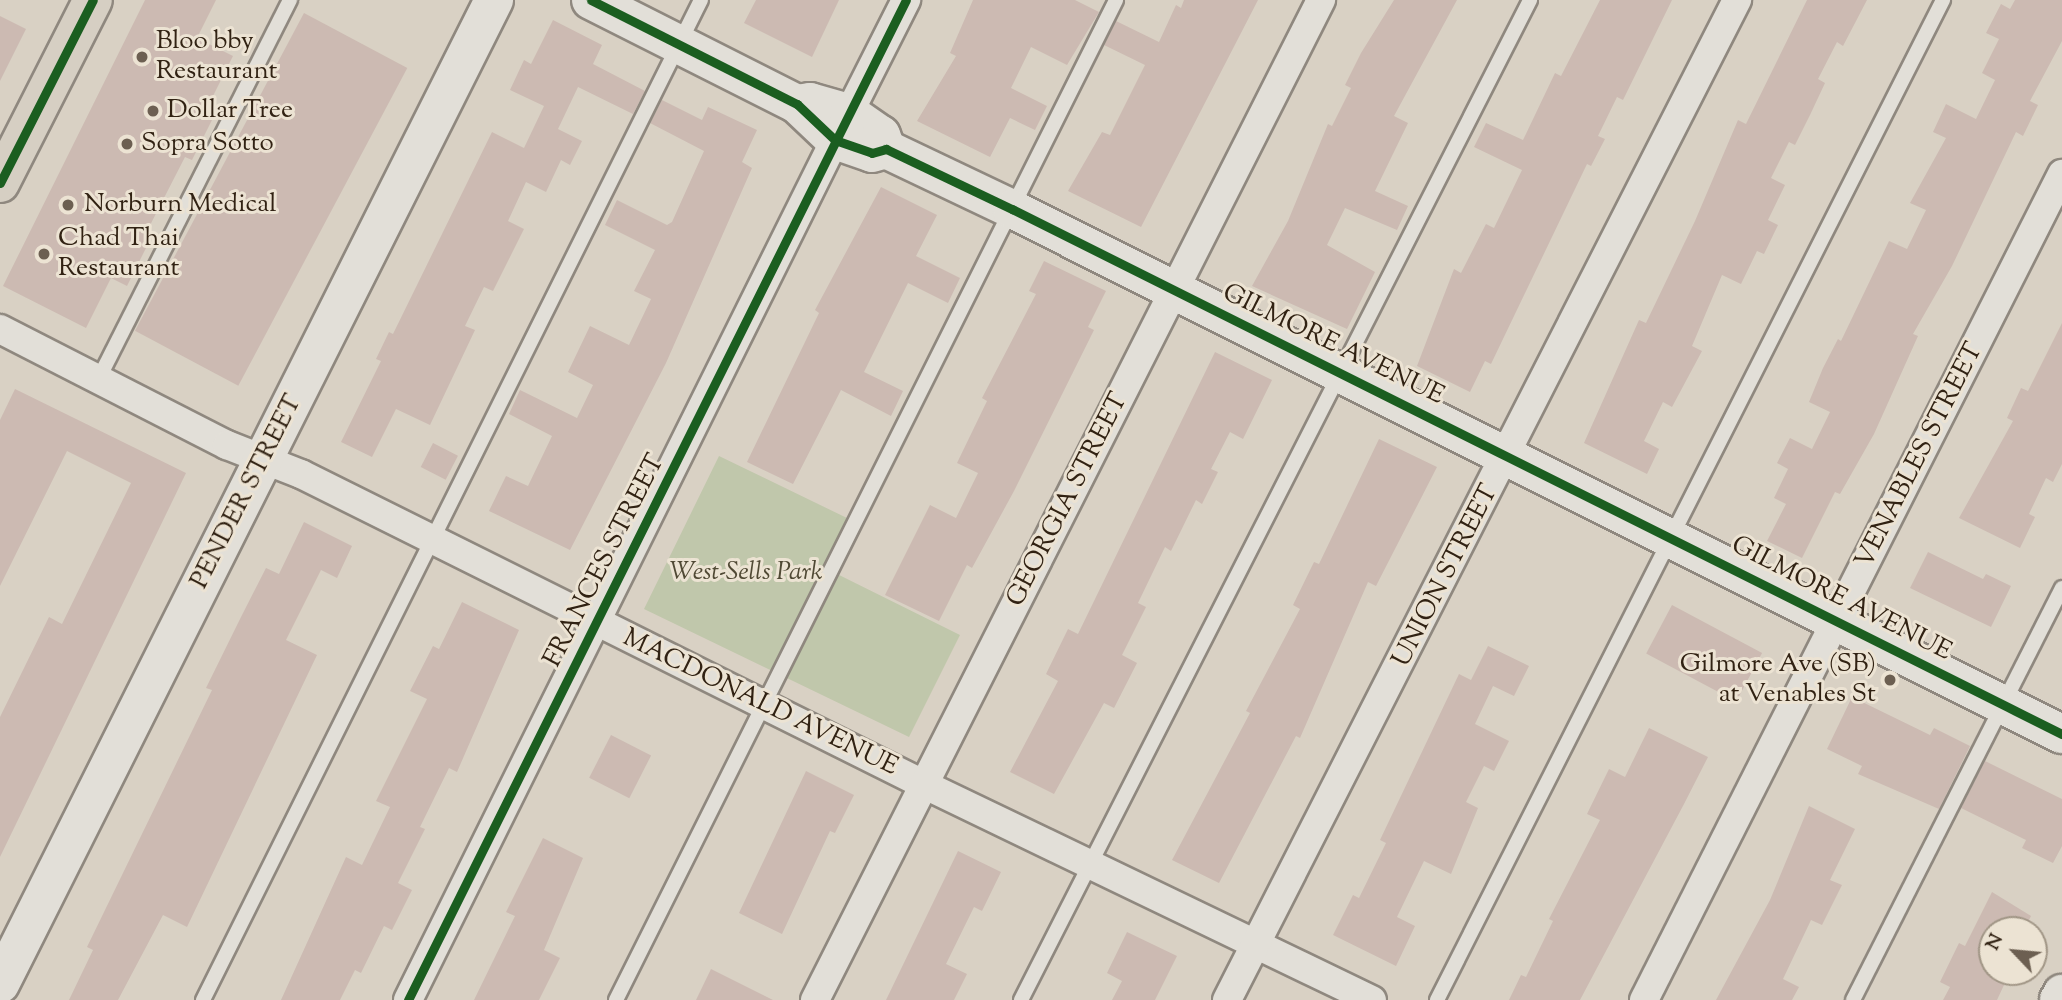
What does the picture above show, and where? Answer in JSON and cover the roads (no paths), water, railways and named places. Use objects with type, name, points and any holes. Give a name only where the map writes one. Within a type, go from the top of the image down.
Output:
[{"type":"main road","points":[[0,183],[93,0]]},
{"type":"street","name":"PENDER STREET","points":[[0,984],[494,0]]},
{"type":"street","name":"GILMORE AVENUE","points":[[591,0],[797,104],[810,102],[842,127],[881,135],[887,149],[1509,454],[2062,734]]},
{"type":"street","name":"FRANCES STREET","points":[[408,1000],[906,0]]},
{"type":"street","name":"GEORGIA STREET","points":[[815,1000],[1321,0]]},
{"type":"street","name":"UNION STREET","points":[[1227,1000],[1509,454],[1737,0]]},
{"type":"street","name":"VENABLES STREET","points":[[1644,1000],[2062,174]]},
{"type":"street","name":"MACDONALD AVENUE","points":[[0,329],[98,380],[433,539],[596,623],[766,704],[925,785],[1372,1000]]},
{"type":"street","points":[[2059,1000],[2062,994]]},
{"type":"lane","points":[[98,380],[290,0]]},
{"type":"lane","points":[[203,1000],[701,0]]},
{"type":"lane","points":[[616,1000],[1116,0]]},
{"type":"lane","points":[[1021,1000],[1344,373],[1530,0]]},
{"type":"lane","points":[[1437,1000],[1674,538],[1943,0]]},
{"type":"lane","points":[[1853,1000],[2062,588]]},
{"type":"place","name":"Bloo bby Restaurant","points":[[142,57]]},
{"type":"place","name":"Dollar Tree","points":[[153,111]]},
{"type":"place","name":"Sopra Sotto","points":[[127,144]]},
{"type":"place","name":"Norburn Medical","points":[[68,205]]},
{"type":"place","name":"Chad Thai Restaurant","points":[[44,254]]},
{"type":"place","name":"Gilmore Ave (SB) at Venables St","points":[[1890,680]]},
{"type":"park label","name":"West-Sells Park","points":[[746,573]]}]
